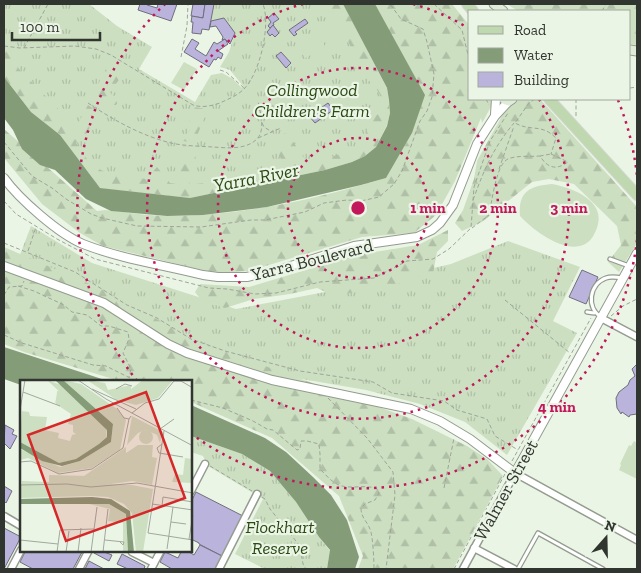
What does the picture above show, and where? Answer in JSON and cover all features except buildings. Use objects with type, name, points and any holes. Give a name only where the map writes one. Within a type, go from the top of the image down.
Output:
[{"type":"main road","points":[[550,100],[637,195]]},
{"type":"street","points":[[495,116],[496,100]]},
{"type":"street","name":"Yarra Boulevard","points":[[4,178],[29,205],[60,230],[81,243],[103,251],[203,275],[247,277],[278,270],[354,246],[417,237],[432,230],[454,205],[477,144],[507,100]]},
{"type":"street","name":"Walmer Street","points":[[463,569],[512,471],[637,253]]},
{"type":"street","points":[[4,266],[104,303],[182,351],[272,380],[411,409],[440,421],[483,448],[512,471],[637,540]]},
{"type":"street","points":[[601,317],[637,337]]},
{"type":"street","points":[[192,489],[205,464]]},
{"type":"street","points":[[219,569],[257,494]]},
{"type":"street","points":[[4,516],[20,525]]},
{"type":"street","points":[[474,548],[514,569]]},
{"type":"street","points":[[11,569],[20,552]]},
{"type":"street","points":[[79,569],[87,553]]},
{"type":"street","points":[[133,553],[152,566],[159,553]]},
{"type":"lane","points":[[610,259],[630,266]]},
{"type":"lane","points":[[601,317],[591,301],[595,286],[605,278],[623,278]]},
{"type":"lane","points":[[587,312],[601,317]]},
{"type":"lane","points":[[518,569],[538,533],[604,569]]},
{"type":"path","points":[[24,48],[48,4]]},
{"type":"path","points":[[181,57],[187,26],[188,4]]},
{"type":"path","points":[[4,46],[24,48],[75,46],[96,49],[111,55],[198,106],[210,106],[234,96],[244,89],[254,74],[259,60],[265,26],[265,9],[263,4]]},
{"type":"path","points":[[4,142],[32,176],[66,199],[91,214],[137,226],[201,227],[244,220],[275,218],[305,212],[324,203],[347,200],[361,201],[379,197],[394,184],[402,171],[420,121],[427,111],[432,97],[434,74],[428,42],[423,29],[401,19],[390,4]]},
{"type":"path","points":[[434,4],[462,30],[468,55]]},
{"type":"path","points":[[220,70],[226,72],[244,89]]},
{"type":"path","points":[[471,228],[474,187],[490,141],[511,108],[508,100]]},
{"type":"path","points":[[472,202],[489,159],[501,139],[529,104],[535,100]]},
{"type":"path","points":[[576,100],[576,118]]},
{"type":"path","points":[[258,102],[261,123],[258,138]]},
{"type":"path","points":[[88,103],[117,122],[168,142],[230,148],[248,144],[281,128]]},
{"type":"path","points":[[261,123],[272,132]]},
{"type":"path","points":[[515,123],[523,127],[542,128],[552,133],[556,138],[551,154]]},
{"type":"path","points":[[4,201],[16,214],[95,259],[209,288],[255,294],[276,293],[320,282],[374,278],[407,261],[433,259],[449,249],[471,228],[489,215],[498,172],[515,123]]},
{"type":"path","points":[[498,172],[504,161],[510,158],[551,154],[568,162],[560,168],[554,168],[543,162],[540,156]]},
{"type":"path","points":[[27,253],[36,226]]},
{"type":"path","points":[[4,243],[75,272],[127,305],[157,318],[191,339],[225,351],[300,371],[372,382],[392,393],[444,400],[457,410],[487,419],[495,436],[518,450]]},
{"type":"path","points":[[4,295],[9,287],[22,286],[25,278]]},
{"type":"path","points":[[18,286],[64,305],[72,312],[87,315],[101,326],[109,326],[128,332],[129,339],[123,353],[131,369],[129,377]]},
{"type":"path","points":[[454,569],[512,471],[518,450],[571,353],[601,317],[637,298]]},
{"type":"path","points":[[505,300],[571,353]]},
{"type":"path","points":[[4,335],[22,343],[93,365],[106,366],[134,380]]},
{"type":"path","points":[[326,397],[367,438],[393,472],[395,494],[386,569]]},
{"type":"path","points":[[192,400],[229,410],[267,429],[273,430],[296,450],[300,449],[301,441],[318,444],[320,469],[327,477],[342,486],[364,486],[377,489],[378,493],[375,500],[361,508],[363,520],[370,529],[374,569]]},
{"type":"path","points":[[444,488],[455,430]]},
{"type":"path","points":[[205,464],[265,499],[270,509],[300,546],[303,564],[306,569]]},
{"type":"green space","name":"Collingwood Children's Farm","points":[[4,4],[89,4],[117,26],[152,47],[139,69],[195,102],[211,75],[222,73],[233,79],[242,88],[243,86],[230,70],[220,67],[229,52],[235,33],[224,18],[211,21],[214,4],[343,4],[387,89],[376,147],[190,198],[100,188],[4,77]]},
{"type":"green space","points":[[325,4],[343,4],[387,89],[390,113],[387,125],[376,147],[365,156],[352,162],[325,170],[190,198],[100,188],[60,135],[31,112],[4,77],[4,52],[9,49],[20,51],[13,63],[76,127],[88,105],[99,113],[83,139],[76,143],[91,165],[107,173],[146,179],[157,167],[170,183],[177,184],[175,162],[183,146],[196,147],[195,176],[188,185],[251,177],[286,169],[270,137],[287,133],[307,162],[326,159],[361,146],[374,116],[381,113],[381,97],[375,86],[366,78],[345,35]]},
{"type":"green space","points":[[375,4],[452,4],[468,24],[468,100],[493,100],[493,103],[482,123],[481,118],[455,181],[436,215],[414,233],[362,237],[249,271],[215,273],[103,246],[80,233],[42,204],[4,158],[4,129],[97,211],[105,210],[161,216],[196,215],[251,210],[279,205],[333,193],[386,178],[412,133]]},
{"type":"green space","points":[[507,4],[637,4],[637,45],[631,44],[631,10],[516,10]]},
{"type":"green space","points":[[334,17],[345,35],[329,45],[318,28]]},
{"type":"green space","points":[[318,36],[325,46],[306,58],[298,46],[312,37],[314,39]]},
{"type":"green space","points":[[111,59],[125,68],[121,71],[124,74],[109,92],[114,96],[121,97],[116,105],[108,105],[103,111],[89,102]]},
{"type":"green space","points":[[184,62],[197,69],[184,90],[171,83]]},
{"type":"green space","points":[[518,100],[541,100],[637,207],[637,243],[619,272],[608,262],[621,245],[617,226],[574,184],[549,179],[532,182],[482,222],[462,231],[455,223],[463,210],[474,179],[477,161],[503,114]]},
{"type":"green space","points":[[193,107],[208,109],[194,143],[178,140],[182,136],[187,135],[190,129],[189,119],[193,114]]},
{"type":"green space","points":[[552,184],[586,197],[597,210],[599,219],[597,228],[592,238],[586,244],[575,247],[558,243],[540,233],[520,216],[521,201],[527,191],[537,186]]},
{"type":"green space","points":[[31,226],[92,263],[236,309],[346,288],[451,264],[508,241],[580,267],[553,321],[577,333],[507,455],[465,422],[420,404],[366,390],[296,378],[239,365],[18,260]]},
{"type":"green space","points":[[448,230],[448,241],[437,252],[433,274],[416,277],[398,284],[334,296],[317,288],[254,299],[225,308],[202,301],[195,292],[200,284],[249,287],[356,255],[418,245]]},
{"type":"green space","points":[[4,247],[101,289],[199,342],[412,419],[467,446],[487,459],[503,476],[453,569],[358,569],[363,556],[339,496],[272,438],[192,402],[192,380],[116,380],[24,352],[4,344]]},
{"type":"green space","name":"Flockhart Reserve","points":[[192,436],[242,454],[270,471],[296,502],[330,551],[327,569],[265,569],[235,554],[263,499],[208,466],[203,456],[192,452]]},
{"type":"green space","points":[[634,441],[637,443],[637,479],[619,470],[629,445],[631,446]]},
{"type":"water","points":[[343,4],[375,4],[425,95],[412,133],[386,178],[267,207],[203,215],[167,216],[111,211],[86,199],[55,170],[40,165],[22,149],[13,130],[4,118],[4,77],[31,112],[60,135],[100,188],[190,198],[325,170],[352,162],[365,156],[376,147],[387,126],[390,113],[387,88]]},
{"type":"water","points":[[4,347],[105,380],[20,380],[20,385],[4,379]]},
{"type":"water","points":[[192,405],[265,438],[286,452],[331,495],[347,520],[359,557],[355,569],[327,569],[330,550],[296,502],[270,471],[242,454],[192,436]]},
{"type":"water label","name":"Yarra River","points":[[256,177]]}]
